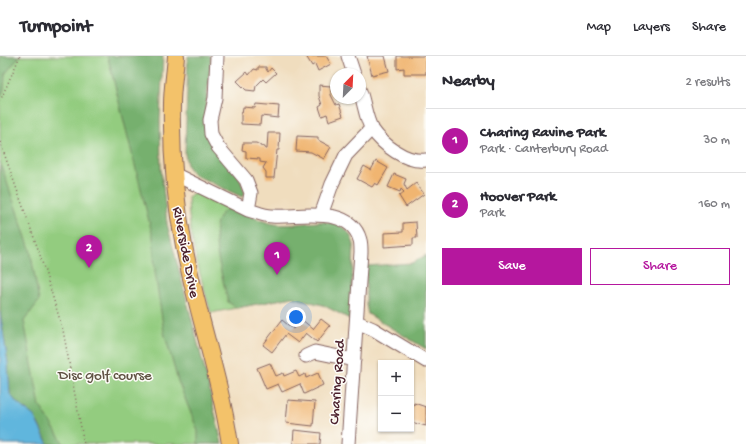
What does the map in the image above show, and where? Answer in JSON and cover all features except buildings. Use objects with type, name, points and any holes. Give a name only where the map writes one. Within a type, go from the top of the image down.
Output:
[{"type":"main road","name":"Riverside Drive","points":[[176,56],[172,104],[174,174],[177,203],[184,246],[219,386],[230,444]]},
{"type":"street","points":[[217,56],[214,98],[210,120],[211,134],[218,147],[246,180],[251,193],[248,210]]},
{"type":"street","points":[[348,56],[352,68]]},
{"type":"street","points":[[364,104],[372,128],[383,141],[399,154],[420,161],[426,160]]},
{"type":"street","points":[[321,215],[332,184],[346,156],[372,128]]},
{"type":"street","name":"Charing Road","points":[[174,174],[248,210],[271,216],[321,215],[344,220],[354,229],[360,240],[362,252],[348,444]]},
{"type":"street","points":[[357,322],[373,329],[426,361]]},
{"type":"street","points":[[306,356],[315,352],[354,360]]},
{"type":"path","points":[[0,101],[20,56]]},
{"type":"path","points":[[0,142],[38,249],[63,330],[84,444]]},
{"type":"green space","name":"Disc golf course","points":[[0,56],[142,56],[153,99],[167,224],[206,375],[222,444],[48,444],[0,312]]},
{"type":"green space","points":[[0,56],[20,56],[5,74],[4,90],[0,98]]},
{"type":"green space","points":[[106,56],[163,56],[160,120],[161,169],[167,224],[206,375],[222,444],[198,444],[198,431],[178,381],[164,332],[155,272],[153,237],[108,58]]},
{"type":"green space","points":[[188,56],[211,56],[205,120],[240,179],[245,193],[242,197],[193,174],[187,166],[185,154]]},
{"type":"green space","points":[[0,162],[30,249],[39,301],[24,321],[40,406],[64,444],[48,444],[38,423],[28,411],[17,403],[10,394],[8,363],[0,312]]},
{"type":"green space","points":[[197,190],[243,213],[273,224],[291,225],[325,221],[354,245],[350,319],[323,305],[292,297],[211,313],[195,255],[190,226],[188,197]]},
{"type":"green space","points":[[231,207],[258,219],[274,224],[285,225],[321,222],[342,226],[349,233],[354,245],[350,319],[323,305],[292,297],[237,308],[228,302],[217,250],[216,230],[220,215]]},
{"type":"green space","points":[[426,255],[426,349],[368,314],[366,305],[366,266],[412,263]]},
{"type":"water","points":[[0,312],[8,363],[10,394],[17,403],[34,416],[48,444],[0,444]]},
{"type":"place","name":"Hoover Park","points":[[89,268]]},
{"type":"place","name":"Charing Ravine Park","points":[[277,275]]}]
